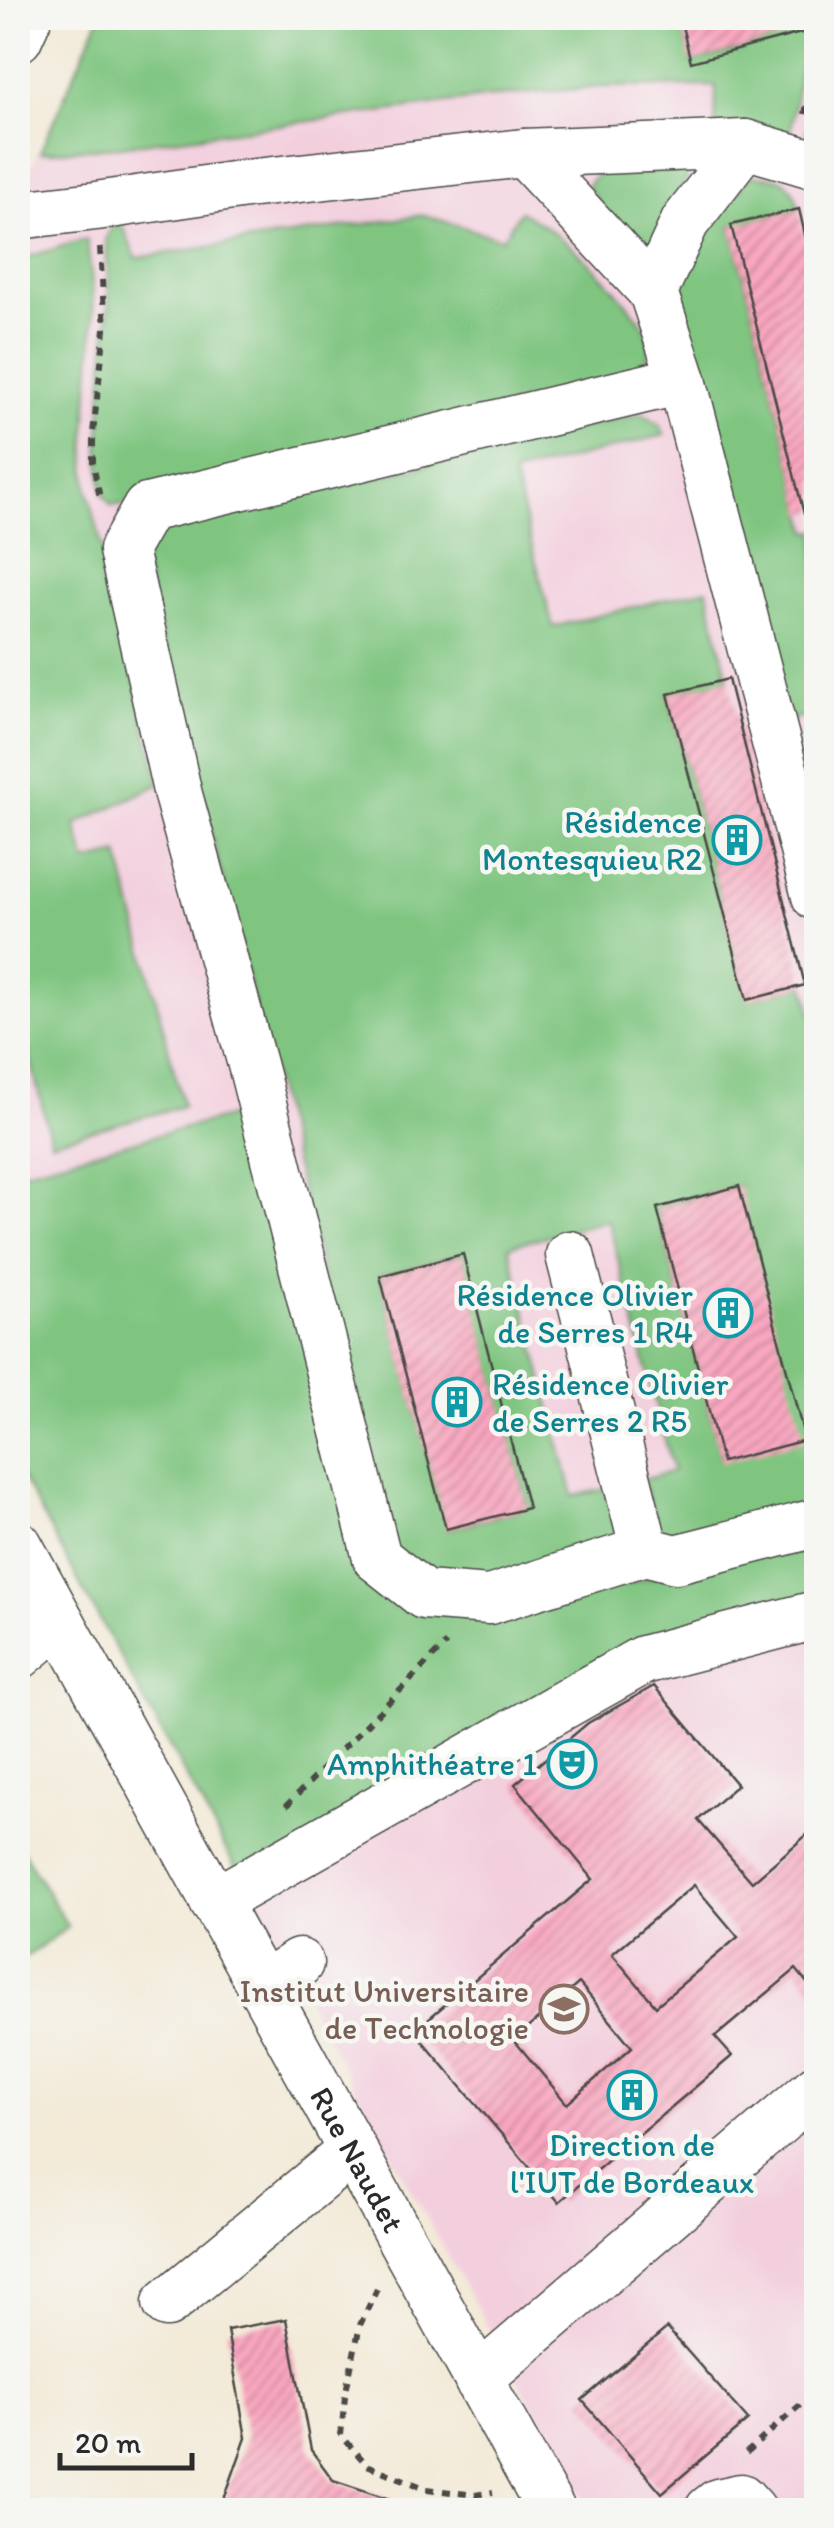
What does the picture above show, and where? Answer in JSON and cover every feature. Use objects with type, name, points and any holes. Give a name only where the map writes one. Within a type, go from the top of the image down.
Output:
[{"type":"street","points":[[18,38],[27,18]]},
{"type":"street","points":[[18,215],[246,184],[524,153],[745,144],[807,162]]},
{"type":"street","points":[[653,292],[685,222],[745,144]]},
{"type":"street","points":[[524,153],[653,292],[682,380],[816,896]]},
{"type":"street","points":[[682,380],[147,508],[124,550],[178,795],[253,1068],[377,1558],[424,1595],[489,1600],[645,1551],[676,1559],[816,1524]]},
{"type":"street","points":[[570,1255],[645,1551]]},
{"type":"street","name":"Rue Naudet","points":[[18,1545],[214,1902],[281,1976],[352,2150],[543,2496]]},
{"type":"street","points":[[214,1902],[644,1660],[816,1615]]},
{"type":"street","points":[[18,1656],[60,1621]]},
{"type":"street","points":[[478,2379],[816,2088]]},
{"type":"street","points":[[166,2302],[352,2150]]},
{"type":"path","points":[[807,162],[816,58]]},
{"type":"path","points":[[112,204],[100,232],[106,330],[93,464],[104,517],[124,550]]},
{"type":"path","points":[[273,1819],[489,1600]]},
{"type":"path","points":[[412,2260],[378,2287],[368,2304],[345,2396],[342,2435],[367,2466],[427,2489],[476,2495],[543,2496]]},
{"type":"path","points":[[734,2506],[745,2454],[816,2391]]},
{"type":"shaded area","points":[[99,18],[816,18],[816,2510],[591,2510],[384,2143],[18,1471],[18,197]]},
{"type":"green space","points":[[99,18],[680,18],[692,62],[766,42],[760,18],[816,18],[816,30],[799,75],[788,148],[715,137],[716,86],[601,87],[500,96],[113,147],[40,152]]},
{"type":"green space","points":[[816,78],[816,153],[804,150]]},
{"type":"green space","points":[[610,166],[686,169],[687,179],[643,263],[587,186]]},
{"type":"green space","points":[[750,176],[769,177],[789,185],[799,209],[731,226],[809,532],[816,531],[816,714],[788,721],[688,342],[682,298],[684,259]]},
{"type":"green space","points":[[520,211],[578,252],[638,318],[650,345],[648,357],[637,373],[124,505],[111,505],[103,494],[99,447],[109,305],[106,238],[111,229],[121,223],[136,258],[424,215],[502,239]]},
{"type":"green space","points":[[86,239],[93,309],[86,431],[88,490],[160,784],[76,824],[86,862],[119,854],[183,1106],[51,1142],[18,1009],[18,260]]},
{"type":"green space","points":[[643,413],[661,426],[664,435],[513,474],[553,627],[707,589],[728,679],[668,695],[747,999],[805,985],[816,1030],[816,1504],[669,1541],[659,1535],[643,1480],[673,1471],[608,1220],[509,1246],[573,1496],[605,1489],[617,1533],[615,1548],[466,1591],[397,1571],[140,551],[149,536],[165,527]],"holes":[[[739,1186],[722,1461],[657,1208]],[[462,1254],[528,1508],[447,1529],[380,1276]]]},
{"type":"green space","points":[[242,1113],[367,1567],[551,1602],[816,1536],[816,1598],[240,1875],[18,1471],[18,1172]]},
{"type":"green space","points":[[18,1843],[68,1927],[18,1963]]},
{"type":"building","points":[[680,18],[814,18],[816,29],[691,62]]},
{"type":"building","points":[[799,209],[816,282],[816,512],[804,514],[731,225]]},
{"type":"building","name":"Résidence Montesquieu R2","points":[[728,679],[805,985],[747,1000],[668,694]]},
{"type":"building","name":"Résidence Olivier de Serres 1 R4","points":[[739,1186],[805,1440],[722,1462],[657,1208]]},
{"type":"building","name":"Résidence Olivier de Serres 2 R5","points":[[463,1254],[528,1508],[446,1529],[380,1276]]},
{"type":"building","points":[[654,1686],[737,1785],[698,1820],[752,1882],[816,1827],[816,1994],[796,1969],[715,2037],[732,2056],[559,2202],[414,2031],[593,1879],[515,1784],[588,1723]],"holes":[[[694,1885],[738,1937],[656,2006],[612,1954]],[[579,1983],[632,2047],[567,2104],[514,2040]]]},
{"type":"building","points":[[286,2319],[311,2450],[333,2480],[405,2504],[404,2510],[220,2510],[246,2438],[227,2330]]},
{"type":"building","points":[[667,2328],[748,2420],[662,2493],[582,2400]]},
{"type":"place","name":"Résidence Montesquieu R2","points":[[737,840]]},
{"type":"place","name":"Résidence Olivier de Serres 1 R4","points":[[728,1313]]},
{"type":"place","name":"Résidence Olivier de Serres 2 R5","points":[[457,1402]]},
{"type":"place","name":"Amphithéatre 1","points":[[572,1764]]},
{"type":"place","name":"Institut Universitaire de Technologie","points":[[564,2009]]},
{"type":"place","name":"Direction de l'IUT de Bordeaux","points":[[632,2095]]}]
